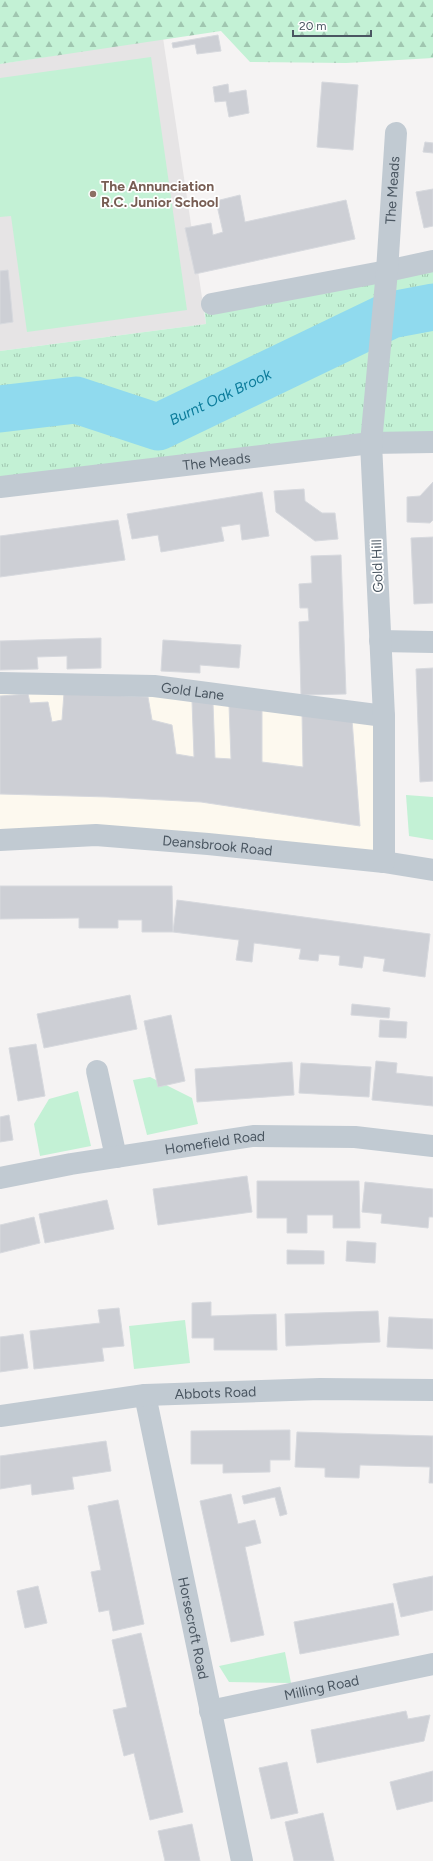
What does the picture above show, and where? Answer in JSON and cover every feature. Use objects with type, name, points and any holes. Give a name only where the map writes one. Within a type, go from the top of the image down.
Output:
[{"type":"street","name":"The Meads","points":[[387,271],[396,133]]},
{"type":"street","points":[[212,304],[433,261]]},
{"type":"street","name":"Gold Hill","points":[[384,862],[384,716],[371,443],[387,271]]},
{"type":"street","name":"The Meads","points":[[0,485],[371,443],[433,442]]},
{"type":"street","points":[[380,641],[433,642]]},
{"type":"street","name":"Gold Lane","points":[[0,683],[154,686],[384,716]]},
{"type":"street","name":"Deansbrook Road","points":[[0,840],[96,834],[384,862],[433,870]]},
{"type":"street","points":[[97,1070],[116,1157]]},
{"type":"street","name":"Homefield Road","points":[[0,1178],[116,1157],[253,1136],[355,1137],[433,1146]]},
{"type":"street","name":"Abbots Road","points":[[0,1416],[145,1396],[320,1388],[433,1390]]},
{"type":"street","name":"Horsecroft Road","points":[[145,1396],[242,1861]]},
{"type":"street","name":"Milling Road","points":[[210,1711],[433,1664]]},
{"type":"shaded area","name":"The Annunciation R.C. Junior School","points":[[163,38],[206,324],[0,351],[0,64]]},
{"type":"shaded area","points":[[0,683],[384,716],[384,862],[0,840]]},
{"type":"green space","points":[[0,0],[433,0],[433,58],[346,63],[250,62],[221,31],[0,64]]},
{"type":"green space","name":"The Annunciation R.C. Junior School","points":[[151,57],[187,310],[27,332],[11,216],[0,217],[0,78]]},
{"type":"green space","points":[[433,259],[433,442],[0,487],[0,351],[206,324],[204,307]]},
{"type":"green space","points":[[406,795],[433,797],[433,840],[409,836]]},
{"type":"green space","points":[[150,1077],[192,1098],[198,1124],[147,1135],[133,1080]]},
{"type":"green space","points":[[78,1091],[91,1146],[40,1156],[34,1124],[49,1099]]},
{"type":"green space","points":[[185,1320],[190,1363],[134,1369],[129,1326]]},
{"type":"green space","points":[[285,1652],[291,1683],[229,1682],[219,1666]]},
{"type":"building","points":[[218,35],[221,51],[197,54],[195,44],[173,48],[172,43]]},
{"type":"building","points":[[322,82],[358,85],[353,150],[317,147]]},
{"type":"building","points":[[228,84],[229,93],[246,90],[249,113],[229,117],[226,101],[215,102],[213,87]]},
{"type":"building","points":[[425,142],[433,143],[433,153],[423,152]]},
{"type":"building","points":[[433,189],[433,226],[424,228],[416,192]]},
{"type":"building","points":[[240,195],[245,222],[346,200],[355,239],[195,274],[185,228],[211,223],[213,235],[223,232],[216,201]]},
{"type":"building","points":[[8,270],[13,322],[0,324],[0,271]]},
{"type":"building","points":[[433,482],[433,520],[430,523],[407,522],[407,497],[420,496]]},
{"type":"building","points":[[304,489],[305,501],[322,513],[335,513],[338,539],[315,541],[276,512],[274,491]]},
{"type":"building","points":[[262,492],[269,536],[242,540],[240,524],[221,527],[224,541],[161,552],[158,535],[132,539],[127,514]]},
{"type":"building","points":[[118,520],[125,560],[0,577],[0,536]]},
{"type":"building","points":[[433,537],[433,603],[414,604],[411,538]]},
{"type":"building","points":[[341,555],[346,694],[301,695],[299,622],[309,621],[308,608],[300,608],[299,584],[312,583],[311,556]]},
{"type":"building","points":[[101,638],[101,668],[67,669],[67,656],[37,657],[38,669],[0,670],[0,641]]},
{"type":"building","points":[[163,640],[241,645],[239,668],[200,665],[200,673],[161,671]]},
{"type":"building","points":[[433,668],[433,781],[420,782],[416,669]]},
{"type":"building","points":[[64,693],[148,697],[152,720],[172,725],[176,754],[194,757],[192,701],[213,703],[215,758],[231,759],[229,705],[262,708],[262,762],[303,767],[302,712],[352,719],[360,826],[201,802],[108,797],[0,794],[0,696],[28,694],[30,703],[48,702],[52,722],[62,720]]},
{"type":"building","points":[[0,886],[172,886],[173,932],[142,932],[142,920],[118,920],[118,928],[79,928],[79,918],[0,919]]},
{"type":"building","points":[[177,900],[430,934],[425,977],[383,971],[385,959],[364,956],[362,968],[339,965],[340,956],[319,954],[318,961],[299,959],[301,949],[254,943],[252,962],[236,960],[239,940],[173,932]]},
{"type":"building","points":[[130,995],[137,1029],[44,1048],[37,1014]]},
{"type":"building","points":[[352,1004],[390,1008],[389,1018],[351,1015]]},
{"type":"building","points":[[171,1015],[185,1081],[158,1087],[144,1021]]},
{"type":"building","points":[[380,1020],[407,1022],[406,1038],[379,1037]]},
{"type":"building","points":[[36,1044],[45,1096],[18,1101],[9,1048]]},
{"type":"building","points":[[376,1061],[397,1063],[396,1073],[433,1077],[433,1106],[372,1100]]},
{"type":"building","points":[[292,1062],[294,1095],[197,1102],[195,1069]]},
{"type":"building","points":[[301,1063],[371,1067],[369,1097],[299,1093]]},
{"type":"building","points":[[9,1115],[13,1140],[0,1142],[0,1117]]},
{"type":"building","points":[[247,1176],[252,1212],[158,1225],[153,1189]]},
{"type":"building","points":[[257,1181],[359,1181],[360,1228],[333,1228],[333,1215],[307,1215],[307,1233],[287,1233],[287,1218],[257,1218]]},
{"type":"building","points":[[365,1182],[433,1189],[433,1217],[429,1217],[428,1228],[381,1223],[382,1214],[362,1212]]},
{"type":"building","points":[[107,1200],[114,1229],[45,1243],[39,1214]]},
{"type":"building","points":[[34,1217],[40,1243],[0,1253],[0,1225]]},
{"type":"building","points":[[347,1241],[376,1243],[375,1263],[346,1261]]},
{"type":"building","points":[[287,1250],[324,1251],[324,1264],[287,1264]]},
{"type":"building","points":[[211,1302],[211,1316],[276,1314],[277,1350],[214,1350],[214,1338],[192,1338],[192,1303]]},
{"type":"building","points":[[119,1308],[124,1346],[102,1348],[104,1361],[34,1369],[30,1331],[100,1323],[98,1310]]},
{"type":"building","points":[[378,1311],[380,1342],[286,1346],[285,1314]]},
{"type":"building","points":[[389,1317],[433,1319],[433,1349],[387,1347]]},
{"type":"building","points":[[23,1334],[28,1368],[0,1372],[0,1337]]},
{"type":"building","points":[[290,1430],[290,1460],[270,1460],[270,1472],[223,1473],[223,1464],[191,1464],[191,1431]]},
{"type":"building","points":[[297,1432],[433,1436],[433,1483],[429,1483],[430,1467],[360,1465],[359,1478],[325,1477],[325,1468],[295,1467]]},
{"type":"building","points":[[106,1441],[111,1471],[72,1477],[74,1489],[32,1495],[31,1484],[0,1489],[0,1456]]},
{"type":"building","points":[[280,1487],[287,1514],[280,1516],[275,1497],[244,1504],[242,1496]]},
{"type":"building","points":[[231,1494],[238,1524],[255,1520],[261,1543],[245,1547],[264,1635],[231,1642],[200,1501]]},
{"type":"building","points":[[118,1500],[144,1624],[113,1631],[109,1610],[99,1612],[91,1572],[101,1570],[88,1506]]},
{"type":"building","points":[[433,1576],[433,1610],[401,1617],[393,1584]]},
{"type":"building","points":[[38,1586],[47,1623],[25,1628],[17,1591]]},
{"type":"building","points":[[393,1603],[399,1635],[300,1654],[294,1622]]},
{"type":"building","points":[[141,1633],[183,1812],[150,1820],[134,1753],[124,1756],[113,1710],[127,1707],[112,1640]]},
{"type":"building","points":[[406,1711],[408,1719],[430,1715],[424,1741],[317,1763],[311,1730]]},
{"type":"building","points":[[287,1762],[298,1813],[271,1819],[259,1768]]},
{"type":"building","points":[[433,1771],[433,1801],[397,1810],[390,1782]]},
{"type":"building","points":[[323,1813],[334,1861],[294,1861],[285,1822]]},
{"type":"building","points":[[192,1824],[200,1861],[165,1861],[158,1831]]},
{"type":"waterway","name":"Burnt Oak Brook","points":[[0,409],[76,400],[158,427],[391,315],[433,307]]},
{"type":"place","name":"The Annunciation R.C. Junior School","points":[[93,194]]}]
